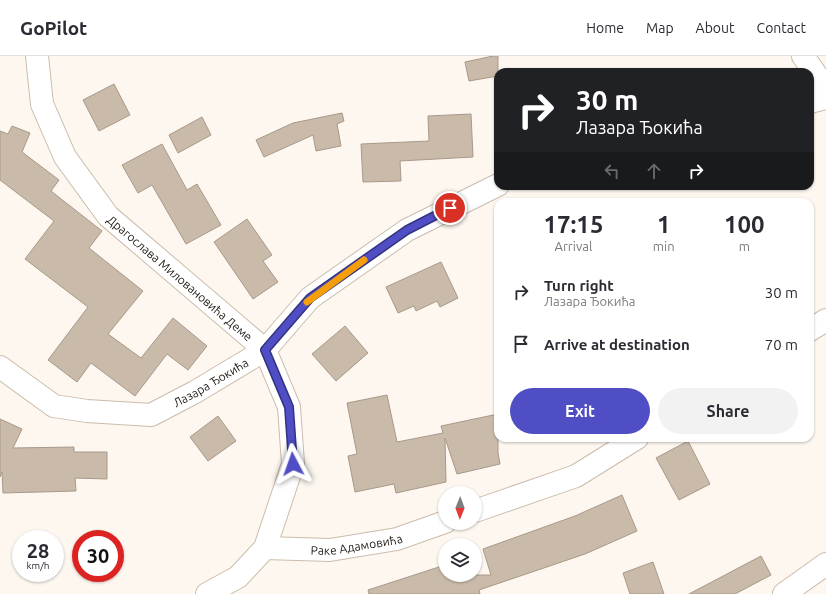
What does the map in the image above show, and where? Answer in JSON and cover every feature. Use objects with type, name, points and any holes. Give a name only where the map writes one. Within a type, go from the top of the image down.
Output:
[{"type":"street","name":"Драгослава Миловановића Деме","points":[[37,56],[42,104],[65,157],[108,216],[265,350],[289,407],[293,464],[265,548],[238,577],[207,594]]},
{"type":"street","points":[[803,56],[811,68]]},
{"type":"street","points":[[814,72],[826,89]]},
{"type":"street","points":[[814,101],[826,98]]},
{"type":"street","name":"Лазара Ђокића","points":[[0,367],[54,406],[87,411],[151,414],[194,392],[265,350],[310,298],[407,230],[494,187]]},
{"type":"street","points":[[814,328],[826,320]]},
{"type":"street","points":[[482,510],[576,476],[631,442]]},
{"type":"street","name":"Раке Адамовића","points":[[265,548],[330,550],[396,539],[438,524]]},
{"type":"street","points":[[784,594],[826,564]]},
{"type":"building","points":[[498,56],[498,68],[494,68],[494,77],[469,81],[465,62]]},
{"type":"building","points":[[114,84],[130,115],[99,131],[83,100]]},
{"type":"building","points":[[342,113],[344,121],[337,124],[341,146],[316,151],[313,135],[264,157],[256,140],[293,123]]},
{"type":"building","points":[[471,114],[473,157],[400,161],[401,181],[363,182],[361,144],[429,141],[428,116]]},
{"type":"building","points":[[202,117],[211,135],[178,153],[169,135]]},
{"type":"building","points":[[12,126],[30,133],[22,152],[59,180],[51,191],[102,231],[89,248],[143,291],[108,334],[141,358],[173,318],[207,346],[188,370],[167,354],[135,396],[91,363],[77,382],[48,360],[88,307],[25,259],[54,221],[0,180],[0,131],[8,134]]},
{"type":"building","points":[[162,144],[187,190],[197,184],[221,225],[186,244],[152,185],[138,193],[122,165]]},
{"type":"building","points":[[247,219],[272,255],[263,261],[278,282],[253,299],[214,242]]},
{"type":"building","points":[[441,262],[458,298],[440,307],[437,301],[416,311],[414,306],[398,313],[386,287]]},
{"type":"building","points":[[345,326],[368,353],[336,381],[312,354]]},
{"type":"building","points":[[387,395],[397,442],[443,433],[441,426],[494,415],[494,442],[498,442],[500,464],[457,474],[445,438],[446,482],[396,493],[394,484],[355,492],[348,456],[357,454],[347,403]]},
{"type":"building","points":[[218,416],[236,441],[208,461],[190,437]]},
{"type":"building","points":[[0,419],[22,429],[13,448],[74,447],[74,452],[107,452],[107,479],[75,478],[76,491],[3,493],[2,472],[0,477]]},
{"type":"building","points":[[689,442],[710,484],[679,500],[656,458]]},
{"type":"building","points":[[622,495],[637,531],[585,554],[479,590],[480,594],[369,594],[368,590],[438,567],[438,582],[482,582],[482,575],[491,575],[483,549],[575,516]]},
{"type":"building","points":[[761,556],[771,575],[735,594],[689,594]]},
{"type":"building","points":[[653,562],[664,594],[630,594],[623,573]]},
{"type":"slow traffic","points":[[307,302],[310,298],[364,260]]},
{"type":"route","points":[[293,464],[289,407],[265,350],[310,298],[407,230],[450,208]]}]
